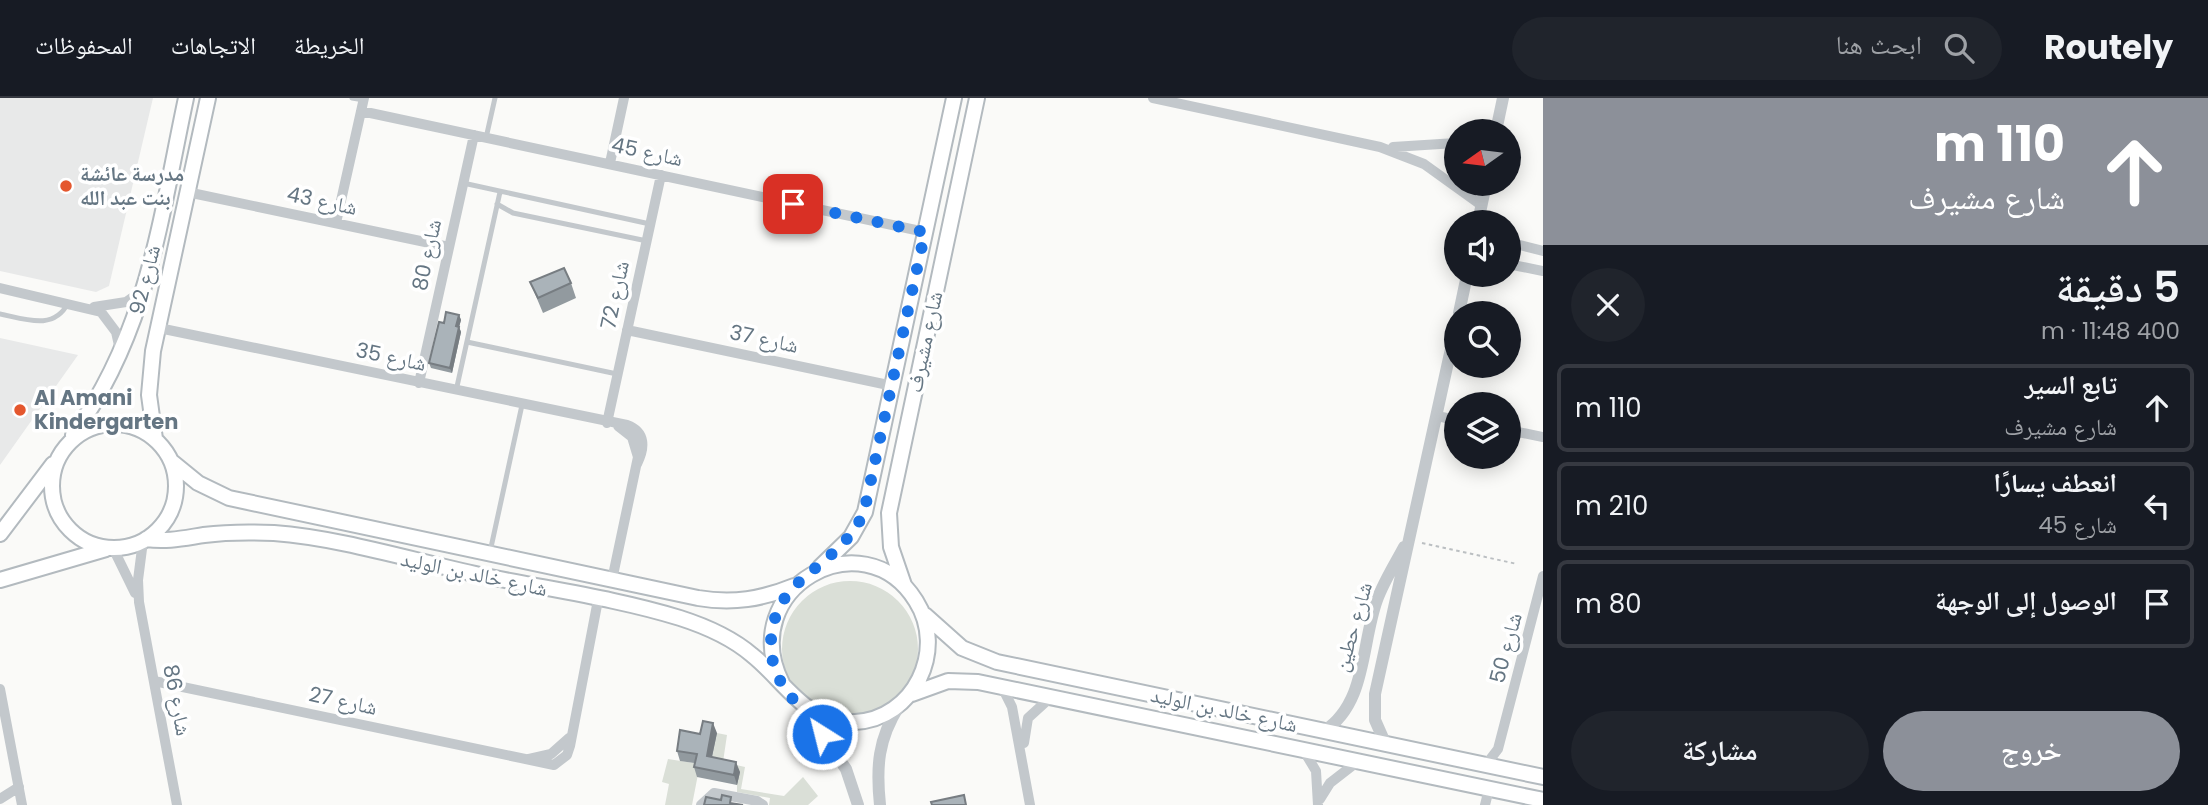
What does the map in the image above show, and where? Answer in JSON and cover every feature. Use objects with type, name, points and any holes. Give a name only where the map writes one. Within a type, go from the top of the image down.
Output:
[{"type":"main road","name":"شارع 92","points":[[62,452],[103,389],[121,355],[145,288],[186,98]]},
{"type":"main road","name":"شارع 92","points":[[155,439],[149,395],[159,328],[208,98]]},
{"type":"main road","name":"شارع مشيرف","points":[[904,586],[891,547],[889,513],[977,98]]},
{"type":"main road","name":"شارع مشيرف","points":[[814,572],[841,548],[862,519],[893,386],[951,102]]},
{"type":"main road","points":[[0,534],[62,452],[91,428],[124,424],[155,439],[170,461],[175,478],[172,504],[160,527],[145,540],[0,580]]},
{"type":"main road","points":[[62,452],[52,477],[53,497],[60,517],[73,533],[90,544],[112,548]]},
{"type":"main road","name":"شارع خالد بن الوليد","points":[[170,461],[198,483],[229,498],[718,601],[758,599],[796,585]]},
{"type":"main road","name":"شارع خالد بن الوليد","points":[[145,540],[164,541],[228,533],[286,535],[672,615],[713,630],[750,653],[782,683]]},
{"type":"main road","points":[[854,564],[881,570],[904,586],[921,610],[928,649],[922,674],[904,701],[872,719],[843,722],[814,714],[802,706],[782,683],[771,649],[773,626],[781,604],[796,585],[814,572],[854,564]]},
{"type":"main road","name":"شارع خالد بن الوليد","points":[[921,610],[947,638],[979,656],[1254,718],[1543,777]]},
{"type":"main road","name":"شارع خالد بن الوليد","points":[[904,701],[920,689],[948,681],[978,682],[1543,800]]},
{"type":"main road","points":[[1248,739],[1254,718]]},
{"type":"street","points":[[610,163],[624,98]]},
{"type":"street","points":[[1153,98],[1380,147],[1434,170],[1473,210]]},
{"type":"street","points":[[1498,119],[1503,98]]},
{"type":"street","points":[[336,223],[363,103]]},
{"type":"street","name":"شارع 45","points":[[363,103],[486,138],[925,232]]},
{"type":"street","name":"شارع 80","points":[[419,383],[474,135]]},
{"type":"street","points":[[1380,147],[1428,147],[1444,144]]},
{"type":"street","name":"شارع 72","points":[[611,424],[617,374],[661,175]]},
{"type":"street","name":"شارع 43","points":[[187,192],[449,247]]},
{"type":"street","points":[[1521,245],[1543,251]]},
{"type":"street","points":[[1521,267],[1543,271]]},
{"type":"street","points":[[0,288],[91,307],[126,302],[145,288]]},
{"type":"street","points":[[91,307],[110,321],[120,343],[121,355]]},
{"type":"street","name":"شارع 35","points":[[159,328],[611,424]]},
{"type":"street","name":"شارع 37","points":[[627,330],[893,386]]},
{"type":"street","name":"شارع حطين","points":[[1386,745],[1374,720],[1373,707],[1445,378]]},
{"type":"street","points":[[1437,416],[1444,417]]},
{"type":"street","points":[[611,424],[626,425],[639,432],[643,447],[612,580]]},
{"type":"street","points":[[1521,433],[1543,438]]},
{"type":"street","name":"شارع حطين","points":[[1324,731],[1335,723],[1351,702],[1376,601],[1413,527]]},
{"type":"street","name":"شارع 86","points":[[145,540],[138,580],[139,602],[177,805]]},
{"type":"street","name":"شارع 86","points":[[112,548],[139,602]]},
{"type":"street","name":"شارع 50","points":[[1485,766],[1495,755],[1538,620],[1543,576]]},
{"type":"street","name":"شارع 27","points":[[154,681],[554,765],[567,755],[598,600]]},
{"type":"street","points":[[1003,689],[1012,707],[1030,805]]},
{"type":"street","points":[[0,690],[22,805]]},
{"type":"street","points":[[1022,752],[1028,718],[1050,698]]},
{"type":"street","points":[[880,805],[878,755],[886,729],[904,701]]},
{"type":"street","points":[[802,706],[846,769],[858,805]]},
{"type":"street","name":"شارع 50","points":[[1504,729],[1506,771]]},
{"type":"street","points":[[1304,751],[1316,771],[1318,803]]},
{"type":"street","points":[[1318,803],[1330,783],[1357,762]]},
{"type":"street","points":[[0,799],[19,787]]},
{"type":"street","points":[[1485,805],[1489,789]]},
{"type":"street","points":[[701,805],[714,793],[757,801],[763,805]]},
{"type":"lane","points":[[352,98],[363,103]]},
{"type":"lane","points":[[486,138],[495,98]]},
{"type":"lane","points":[[463,183],[650,224]]},
{"type":"lane","points":[[456,391],[500,192]]},
{"type":"lane","points":[[497,204],[513,213],[646,241]]},
{"type":"lane","points":[[0,314],[44,322],[63,313],[68,302]]},
{"type":"lane","points":[[467,342],[617,374]]},
{"type":"lane","points":[[490,554],[522,405]]},
{"type":"path","points":[[1410,541],[1517,564]]},
{"type":"shaded area","name":"مدرسة عائشة بنت عبد الله","points":[[0,98],[153,98],[109,286],[96,292],[0,271]]},
{"type":"shaded area","name":"Al Amani Kindergarten","points":[[0,338],[78,355],[0,465]]},
{"type":"shaded area","points":[[850,581],[876,586],[898,601],[913,623],[918,649],[913,675],[898,697],[876,712],[850,717],[824,712],[802,697],[787,675],[782,649],[787,623],[802,601],[824,586]]},
{"type":"shaded area","points":[[717,733],[727,735],[723,762],[745,767],[741,789],[784,796],[803,777],[818,796],[808,805],[769,805],[770,798],[737,792],[737,785],[710,766]]},
{"type":"shaded area","points":[[668,759],[700,764],[692,805],[665,805],[669,784],[662,782]]},
{"type":"building","points":[[564,268],[571,283],[538,298],[530,282]]},
{"type":"building","points":[[446,312],[459,315],[450,368],[429,363],[439,322],[444,323]]},
{"type":"building","points":[[703,721],[713,723],[707,756],[736,762],[734,775],[694,767],[697,754],[677,751],[680,730],[700,734]]},
{"type":"building","points":[[722,795],[731,797],[730,803],[743,805],[704,805],[706,797],[721,800]]},
{"type":"building","points":[[964,795],[966,805],[932,805],[931,802]]},
{"type":"place","name":"مدرسة عائشة بنت عبد الله","points":[[66,186]]},
{"type":"place","name":"Al Amani Kindergarten","points":[[20,410]]},
{"type":"route","points":[[793,204],[925,232],[869,497],[859,525],[841,548],[788,594],[776,614],[773,626],[771,649],[776,672],[822,734]]}]
